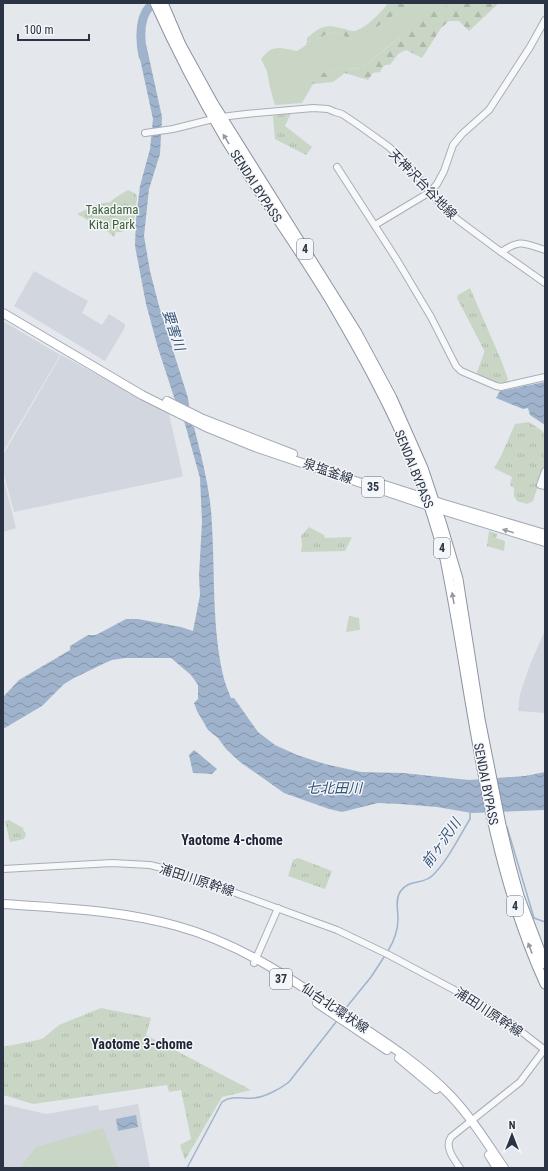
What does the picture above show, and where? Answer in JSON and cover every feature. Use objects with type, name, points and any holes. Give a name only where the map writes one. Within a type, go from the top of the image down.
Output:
[{"type":"highway","name":"SENDAI BYPASS","points":[[155,3],[177,51],[218,118]]},
{"type":"highway","name":"SENDAI BYPASS","points":[[163,3],[181,45],[242,166],[329,298],[363,357],[398,428],[432,504],[435,524],[447,566],[512,899],[537,967],[545,984]]},
{"type":"highway","name":"SENDAI BYPASS","points":[[497,825],[519,896],[545,964]]},
{"type":"main road","name":"35","points":[[3,307],[175,409]]},
{"type":"main road","name":"35","points":[[3,314],[102,372],[175,409]]},
{"type":"main road","name":"泉塩釜線","points":[[175,409],[255,447],[432,504],[508,532],[545,542]]},
{"type":"main road","name":"35","points":[[432,504],[545,534]]},
{"type":"main road","name":"仙台北環状線","points":[[3,904],[136,916],[201,933],[255,960],[305,988],[413,1062],[432,1077],[451,1097],[504,1168]]},
{"type":"main road","name":"仙台北環状線","points":[[3,909],[101,917],[139,922],[188,935],[255,960]]},
{"type":"main road","name":"仙台北環状線","points":[[470,1122],[497,1168]]},
{"type":"street","points":[[375,225],[430,192],[440,179],[453,145],[462,134],[488,110],[530,47],[545,20]]},
{"type":"street","name":"天神沢台谷地線","points":[[145,133],[169,130],[218,118],[313,108],[328,109],[342,114],[389,147],[406,163],[442,206],[458,220],[545,283]]},
{"type":"street","points":[[337,167],[403,269],[431,317],[456,366],[461,372],[501,387],[545,377]]},
{"type":"street","points":[[501,252],[511,245],[518,243],[545,250]]},
{"type":"street","points":[[545,471],[540,485],[545,486]]},
{"type":"street","name":"浦田川原幹線","points":[[3,869],[112,863],[150,865],[180,874],[337,930],[380,950],[505,1019],[544,1050]]},
{"type":"street","points":[[255,960],[278,908]]},
{"type":"street","points":[[460,1168],[449,1150],[448,1141],[520,1082],[544,1050]]},
{"type":"shaded area","points":[[34,271],[88,301],[82,313],[102,325],[109,314],[125,324],[125,327],[105,361],[14,306]]},
{"type":"shaded area","points":[[3,321],[60,355],[3,452]]},
{"type":"shaded area","points":[[61,355],[169,414],[183,476],[14,512],[3,471],[3,455]]},
{"type":"shaded area","points":[[3,477],[16,528],[3,532]]},
{"type":"shaded area","points":[[545,630],[545,713],[518,711],[520,694],[530,665]]},
{"type":"shaded area","points":[[3,1104],[46,1114],[98,1105],[99,1111],[138,1104],[150,1168],[4,1168]]},
{"type":"green space","points":[[388,3],[410,3],[374,29],[358,37],[350,39],[340,33],[329,33],[315,41],[307,41],[307,38],[317,30],[328,26],[353,31],[358,30],[373,20]]},
{"type":"green space","points":[[410,3],[458,4],[456,6],[438,7],[361,68],[337,69],[315,78],[312,81],[313,84],[302,103],[275,105],[267,71],[261,59],[269,51],[279,48],[297,51],[306,45],[307,41],[315,41],[329,33],[340,33],[350,39],[367,32]]},
{"type":"green space","points":[[459,3],[499,3],[469,31],[459,21],[449,21],[441,28],[422,58],[406,50],[398,54],[390,65],[385,65],[380,72],[373,73],[368,80],[345,73],[333,82],[313,84],[312,81],[315,78],[332,70],[341,68],[361,68],[398,39],[418,20],[438,7],[456,6]]},
{"type":"green space","points":[[291,113],[285,126],[312,147],[306,155],[275,139],[273,116]]},
{"type":"green space","name":"Takadama Kita Park","points":[[128,190],[136,194],[137,198],[134,221],[125,223],[125,229],[122,232],[116,232],[114,237],[107,231],[77,214],[98,204],[110,202]]},
{"type":"green space","points":[[470,288],[501,360],[508,379],[506,382],[497,383],[478,375],[477,372],[484,350],[457,298],[458,295]]},
{"type":"green space","points":[[529,422],[545,433],[545,464],[533,501],[527,504],[517,501],[514,496],[514,488],[510,485],[512,477],[494,468],[515,424]]},
{"type":"green space","points":[[309,527],[324,535],[325,538],[352,537],[345,551],[301,552],[301,536]]},
{"type":"green space","points":[[489,531],[497,534],[496,538],[505,541],[504,551],[487,546]]},
{"type":"green space","points":[[349,616],[359,618],[360,630],[346,632]]},
{"type":"green space","points":[[9,820],[23,828],[24,832],[26,833],[24,839],[10,842],[5,821]]},
{"type":"green space","points":[[298,858],[332,871],[325,889],[288,876],[293,860]]},
{"type":"green space","points":[[101,1008],[151,1018],[146,1035],[251,1090],[222,1097],[185,1160],[180,1145],[191,1139],[181,1090],[169,1092],[167,1085],[33,1104],[3,1095],[3,1047],[42,1039],[59,1025]]},
{"type":"green space","points":[[103,1128],[118,1168],[20,1168],[36,1147]]},
{"type":"water","name":"七北田川","points":[[146,44],[162,117],[160,154],[149,189],[144,236],[150,271],[159,306],[188,398],[192,426],[194,427],[208,488],[213,545],[215,620],[219,657],[223,675],[231,698],[234,698],[258,732],[275,745],[297,755],[325,764],[361,772],[403,773],[469,780],[525,776],[545,772],[545,810],[472,813],[437,807],[378,803],[342,812],[284,793],[240,762],[226,749],[218,738],[208,730],[194,703],[198,699],[198,685],[191,675],[171,658],[125,658],[112,660],[64,684],[42,706],[3,729],[3,697],[19,680],[70,650],[70,646],[88,635],[96,635],[126,619],[138,619],[181,627],[193,631],[200,595],[199,576],[202,522],[200,478],[185,424],[174,397],[158,348],[146,304],[135,246],[136,219],[140,186],[150,149],[153,119],[137,45]]},
{"type":"water","points":[[545,382],[545,425],[530,415],[528,408],[523,409],[496,398],[500,391]]},
{"type":"water","points":[[194,750],[217,769],[212,774],[193,773],[189,755]]},
{"type":"water","points":[[136,1115],[138,1127],[118,1131],[116,1119]]},
{"type":"waterway","name":"要害川","points":[[143,56],[141,30],[143,17],[150,6]]},
{"type":"waterway","name":"前ヶ沢川","points":[[388,951],[394,940],[397,928],[398,895],[407,885],[428,879],[432,876],[448,857],[470,819],[470,812]]},
{"type":"waterway","points":[[507,827],[534,918],[545,922]]},
{"type":"waterway","name":"前ヶ沢川","points":[[345,1009],[371,977],[386,954]]},
{"type":"waterway","points":[[187,1168],[222,1102],[233,1098],[263,1096],[285,1085],[289,1082],[336,1022]]},
{"type":"district","name":"Yaotome 4-chome","points":[[232,840]]},
{"type":"district","name":"Yaotome 3-chome","points":[[142,1044]]}]
